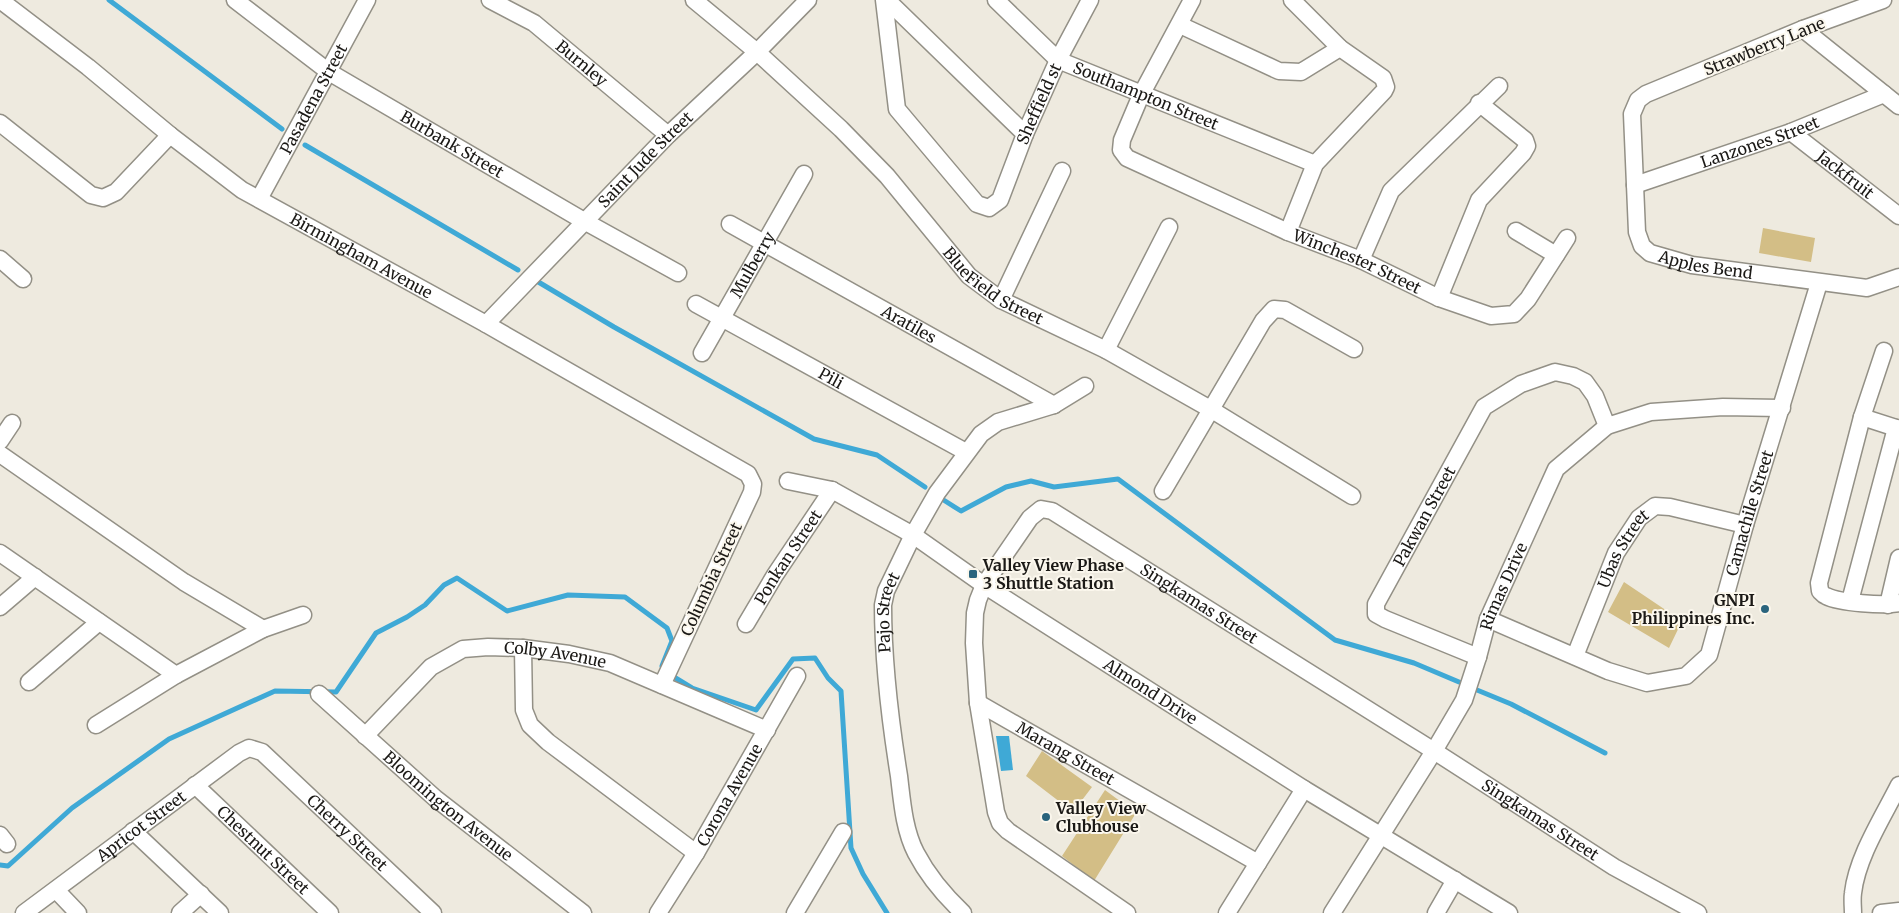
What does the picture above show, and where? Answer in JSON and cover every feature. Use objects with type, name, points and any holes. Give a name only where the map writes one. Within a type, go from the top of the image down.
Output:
[{"type":"street","name":"Birmingham Avenue","points":[[0,0],[88,67],[170,135],[242,190],[486,324],[748,474]]},
{"type":"street","name":"Pasadena Street","points":[[259,199],[367,0]]},
{"type":"street","name":"Burnley","points":[[490,0],[534,23],[668,134]]},
{"type":"street","name":"BlueField Street","points":[[694,0],[757,52],[841,129],[888,176],[969,276],[1001,300],[1106,350],[1212,410],[1352,496]]},
{"type":"street","name":"Saint Jude Street","points":[[486,324],[668,134],[757,52],[808,0]]},
{"type":"street","points":[[886,0],[1025,134]]},
{"type":"street","name":"Sheffield st","points":[[886,0],[897,109],[977,204],[989,208],[1000,200],[1025,134],[1058,60],[1090,0]]},
{"type":"street","name":"Southampton Street","points":[[996,0],[1058,60],[1315,164]]},
{"type":"street","points":[[1141,95],[1192,0]]},
{"type":"street","points":[[1288,232],[1315,164],[1386,87],[1383,78],[1340,48],[1292,0]]},
{"type":"street","name":"Strawberry Lane","points":[[1646,94],[1803,29],[1882,0]]},
{"type":"street","name":"Burbank Street","points":[[240,1],[329,72],[678,273]]},
{"type":"street","points":[[1180,25],[1279,71],[1301,72],[1340,48]]},
{"type":"street","points":[[1803,29],[1899,106]]},
{"type":"street","points":[[1361,260],[1391,191],[1479,103],[1499,86]]},
{"type":"street","name":"Apples Bend","points":[[1646,94],[1638,100],[1632,114],[1638,232],[1642,246],[1650,253],[1692,265],[1867,288],[1899,277]]},
{"type":"street","name":"Lanzones Street","points":[[1635,185],[1791,132],[1884,94]]},
{"type":"street","name":"Winchester Street","points":[[1141,95],[1122,140],[1121,150],[1127,158],[1288,232],[1361,260],[1439,298],[1491,316],[1514,314],[1528,300],[1567,238]]},
{"type":"street","points":[[1439,298],[1480,200],[1523,153],[1527,146],[1525,140],[1479,103]]},
{"type":"street","points":[[0,124],[91,195],[103,198],[116,192],[170,135]]},
{"type":"street","name":"Jackfruit","points":[[1791,132],[1899,216]]},
{"type":"street","points":[[1001,300],[1062,172]]},
{"type":"street","name":"Mulberry","points":[[702,353],[804,174]]},
{"type":"street","name":"Aratiles","points":[[730,224],[1054,405]]},
{"type":"street","points":[[1106,350],[1170,228]]},
{"type":"street","points":[[1516,231],[1556,255]]},
{"type":"street","points":[[0,259],[23,279]]},
{"type":"street","name":"Camachile Street","points":[[1488,619],[1608,671],[1647,684],[1686,676],[1709,655],[1745,525],[1819,283]]},
{"type":"street","name":"Pili","points":[[696,304],[966,452]]},
{"type":"street","points":[[1164,491],[1263,321],[1274,309],[1285,310],[1354,349]]},
{"type":"street","points":[[1884,351],[1862,417],[1819,582],[1820,591],[1826,596],[1850,601],[1894,604],[1899,558]]},
{"type":"street","name":"Pakwan Street","points":[[1478,657],[1385,620],[1376,614],[1376,604],[1484,407],[1521,384],[1555,372],[1573,376],[1585,382],[1595,396],[1607,426]]},
{"type":"street","name":"Pajo Street","points":[[963,913],[931,878],[916,852],[905,820],[891,725],[883,605],[886,591],[913,535],[937,492],[981,434],[998,422],[1054,405],[1085,386]]},
{"type":"street","name":"Rimas Drive","points":[[1332,913],[1464,700],[1488,619],[1556,470],[1607,426],[1651,412],[1723,406],[1782,408]]},
{"type":"street","points":[[1850,601],[1897,429],[1862,417]]},
{"type":"street","points":[[0,441],[12,423]]},
{"type":"street","points":[[0,454],[184,582],[262,629]]},
{"type":"street","name":"Columbia Street","points":[[662,685],[752,492],[754,484],[748,474]]},
{"type":"street","name":"Almond Drive","points":[[788,481],[832,490],[913,535],[984,585],[1304,789],[1509,913]]},
{"type":"street","name":"Ponkan Street","points":[[746,624],[775,575],[832,490]]},
{"type":"street","name":"Ubas Street","points":[[1575,656],[1616,553],[1639,518],[1655,506],[1670,507],[1745,525]]},
{"type":"street","name":"Singkamas Street","points":[[1127,913],[1008,831],[1000,823],[994,803],[978,703],[974,643],[975,613],[984,585],[1030,518],[1041,509],[1052,511],[1434,751],[1614,867],[1698,913]]},
{"type":"street","points":[[0,553],[176,675]]},
{"type":"street","points":[[0,607],[35,577]]},
{"type":"street","points":[[96,725],[176,675],[262,629],[303,615]]},
{"type":"street","points":[[29,682],[99,622]]},
{"type":"street","name":"Colby Avenue","points":[[365,736],[431,667],[463,649],[488,647],[523,648],[568,654],[610,663],[766,730]]},
{"type":"street","points":[[523,648],[524,710],[530,725],[548,742],[696,853]]},
{"type":"street","name":"Corona Avenue","points":[[658,913],[696,853],[797,676]]},
{"type":"street","name":"Bloomington Avenue","points":[[318,694],[435,798],[583,913]]},
{"type":"street","name":"Marang Street","points":[[978,703],[1258,863]]},
{"type":"street","name":"Apricot Street","points":[[24,913],[239,752],[250,748],[262,752]]},
{"type":"street","name":"Cherry Street","points":[[262,752],[432,913]]},
{"type":"street","name":"Chestnut Street","points":[[195,785],[330,913]]},
{"type":"street","points":[[1853,913],[1853,893],[1858,870],[1899,785]]},
{"type":"street","points":[[1227,913],[1304,789]]},
{"type":"street","points":[[133,831],[220,913]]},
{"type":"street","points":[[795,913],[842,832]]},
{"type":"street","points":[[1436,913],[1455,880]]},
{"type":"street","points":[[56,890],[78,913]]},
{"type":"street","points":[[180,913],[202,894]]},
{"type":"street","points":[[1881,913],[1899,911]]},
{"type":"shaded area","points":[[1763,228],[1815,238],[1811,262],[1759,253]]},
{"type":"shaded area","points":[[1624,582],[1682,621],[1669,648],[1608,612]]},
{"type":"shaded area","points":[[1042,751],[1092,787],[1073,812],[1026,776]]},
{"type":"shaded area","points":[[1105,790],[1136,813],[1094,881],[1062,856]]},
{"type":"water","points":[[996,736],[1009,736],[1013,770],[1001,771]]},
{"type":"waterway","points":[[109,0],[282,129]]},
{"type":"waterway","points":[[305,145],[518,270]]},
{"type":"waterway","points":[[535,280],[614,327],[814,439],[877,455],[925,487]]},
{"type":"waterway","points":[[942,499],[961,511],[1006,487],[1031,481],[1054,487],[1118,479],[1335,640],[1414,663],[1459,682]]},
{"type":"waterway","points":[[0,865],[8,866],[72,808],[169,739],[275,691],[336,692],[376,633],[425,605],[444,585],[457,578],[507,611],[568,595],[625,597],[667,628],[672,641],[662,666]]},
{"type":"waterway","points":[[669,674],[692,688],[756,710],[793,659],[815,658],[828,678],[841,691],[851,848],[863,874],[887,913]]},
{"type":"waterway","points":[[1477,690],[1511,704],[1605,753]]},
{"type":"place","name":"Valley View Phase 3 Shuttle Station","points":[[973,574]]},
{"type":"place","name":"GNPI Philippines Inc.","points":[[1765,609]]},
{"type":"place","name":"Valley View Clubhouse","points":[[1046,817]]}]
